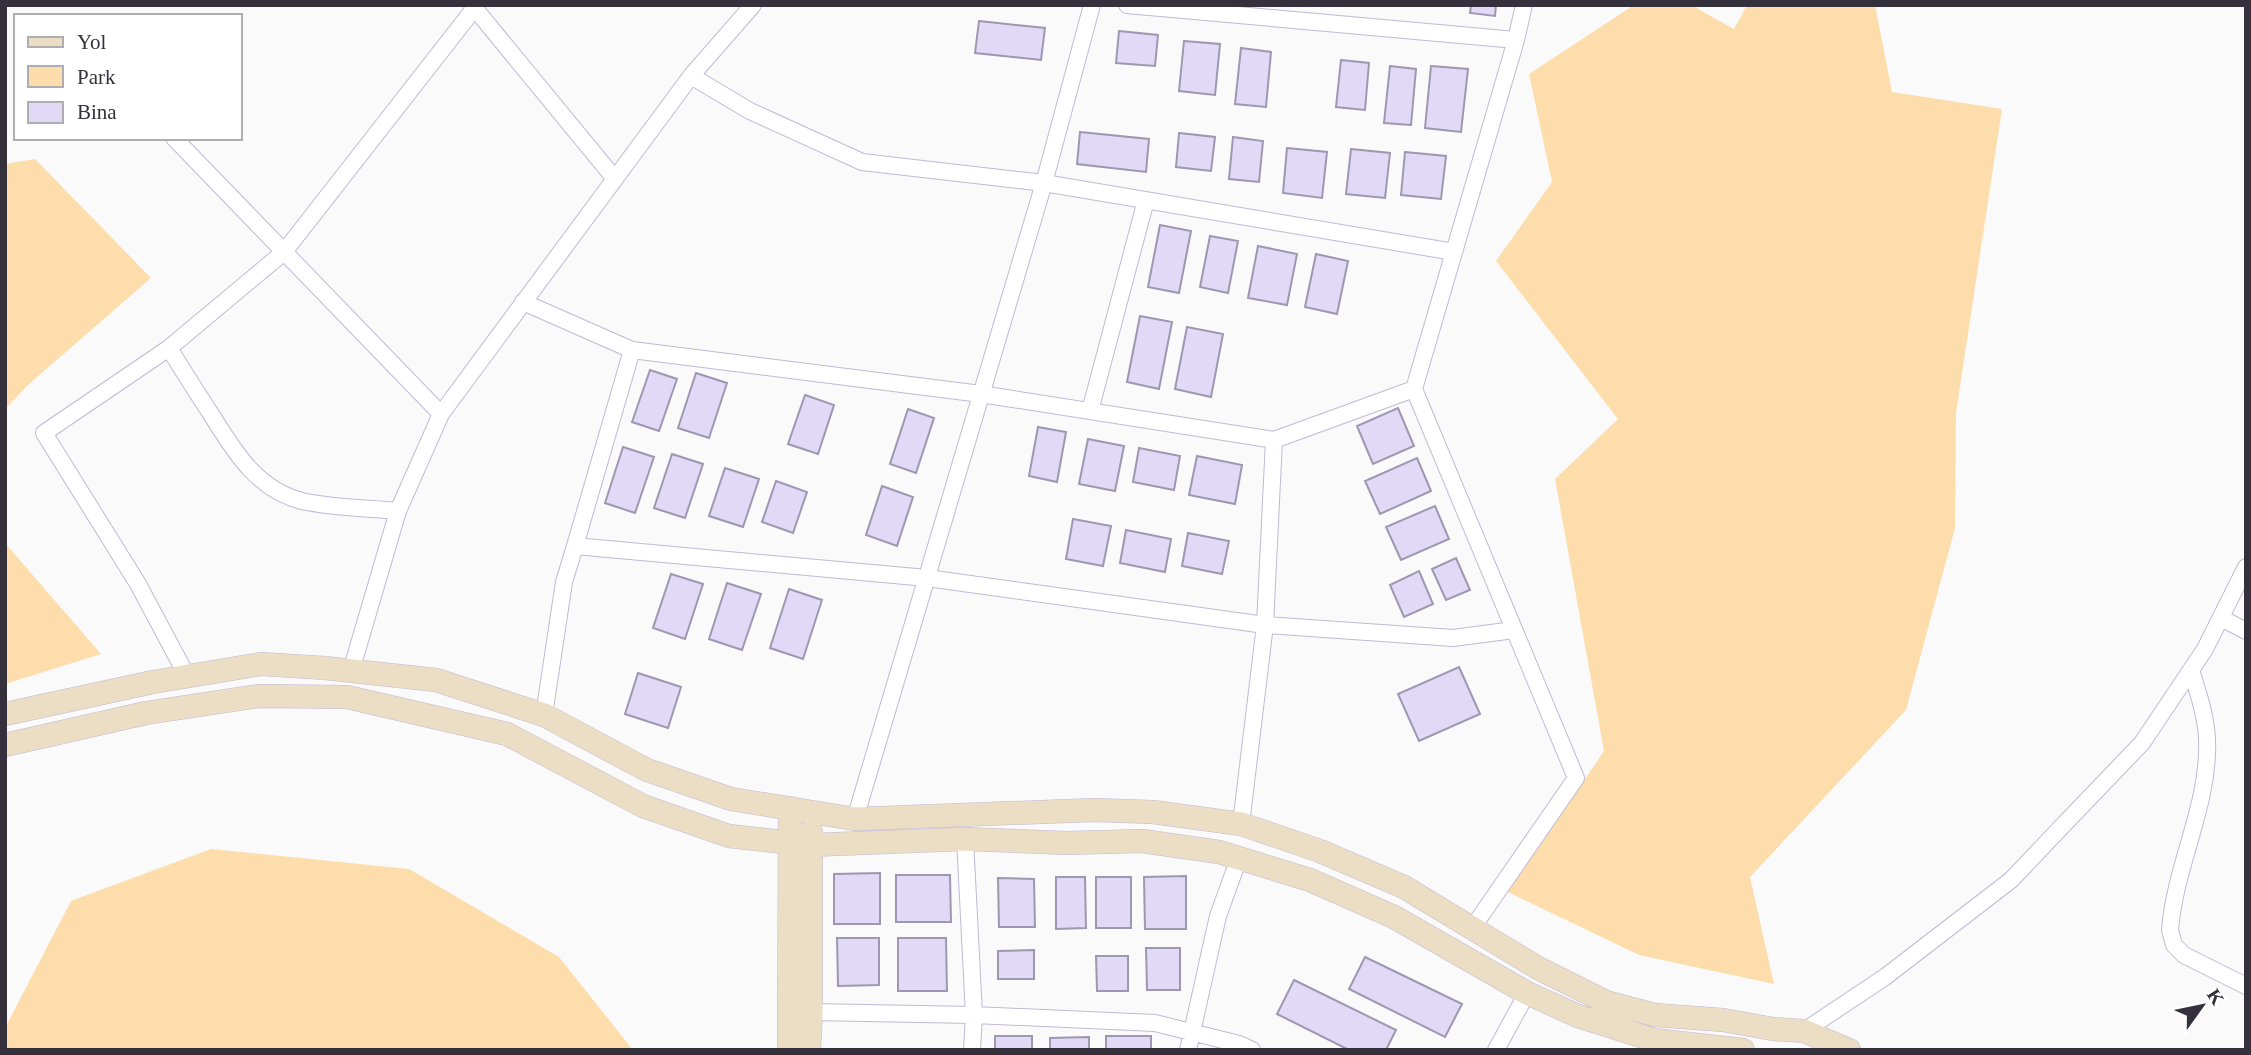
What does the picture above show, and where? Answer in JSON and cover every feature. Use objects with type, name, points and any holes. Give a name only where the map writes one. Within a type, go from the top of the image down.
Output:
[{"type":"street","points":[[351,671],[398,511],[440,414],[691,76],[752,5]]},
{"type":"street","points":[[855,819],[1044,183],[1092,5]]},
{"type":"street","points":[[1127,5],[1516,40]]},
{"type":"street","points":[[1471,930],[1576,778],[1414,389],[1524,5]]},
{"type":"street","points":[[187,676],[138,584],[44,433],[169,348],[284,252],[474,6],[615,179]]},
{"type":"street","points":[[691,76],[750,111],[862,162],[1044,183],[1454,251]]},
{"type":"street","points":[[176,140],[440,414]]},
{"type":"street","points":[[1090,411],[1146,200]]},
{"type":"street","points":[[523,302],[632,350],[981,394],[1274,440],[1414,389]]},
{"type":"street","points":[[169,348],[233,450],[264,483],[304,501],[398,511]]},
{"type":"street","points":[[544,715],[564,582],[632,350]]},
{"type":"street","points":[[1241,824],[1265,625],[1274,440]]},
{"type":"street","points":[[575,546],[927,578],[1265,625],[1453,638],[1514,630]]},
{"type":"street","points":[[1804,1031],[1885,977],[2011,880],[2142,743],[2206,649],[2246,567]]},
{"type":"street","points":[[2221,618],[2246,631]]},
{"type":"street","points":[[5,713],[187,676],[261,664],[351,671],[436,680],[544,715],[646,770],[731,799],[855,819],[1094,810],[1153,811],[1241,824],[1320,851],[1404,887],[1471,930],[1606,1002],[1655,1016],[1723,1020],[1773,1029],[1804,1031],[1849,1050]]},
{"type":"street","points":[[2191,670],[2200,697],[2207,738],[2205,779],[2171,921],[2171,938],[2184,955],[2246,986]]},
{"type":"street","points":[[5,745],[146,713],[259,696],[347,697],[506,734],[643,806],[729,836],[800,844],[965,839],[1067,843],[1142,841],[1219,852],[1310,880],[1394,916],[1527,993],[1578,1016],[1672,1046],[1743,1050]]},
{"type":"street","points":[[789,1050],[801,810]]},
{"type":"street","points":[[965,839],[974,1015],[972,1050]]},
{"type":"street","points":[[800,844],[811,1012],[809,1050]]},
{"type":"street","points":[[1188,1050],[1218,916],[1238,858]]},
{"type":"street","points":[[1496,1050],[1527,993]]},
{"type":"street","points":[[811,1012],[974,1015],[1156,1023],[1252,1050]]},
{"type":"green space","points":[[1634,5],[1691,5],[1734,29],[1747,5],[1875,5],[1892,92],[2002,109],[1956,413],[1955,528],[1906,710],[1750,877],[1774,984],[1639,955],[1508,892],[1604,751],[1555,479],[1618,419],[1496,261],[1552,182],[1529,74]]},
{"type":"green space","points":[[35,159],[151,278],[29,384],[5,409],[5,164]]},
{"type":"green space","points":[[5,543],[101,654],[5,684]]},
{"type":"green space","points":[[211,849],[409,869],[559,957],[633,1050],[5,1050],[5,1028],[71,901]]},
{"type":"building","points":[[1471,5],[1496,5],[1495,16],[1470,13]]},
{"type":"building","points":[[979,21],[1045,28],[1041,60],[975,53]]},
{"type":"building","points":[[1119,31],[1158,35],[1155,66],[1116,63]]},
{"type":"building","points":[[1184,41],[1220,44],[1215,95],[1179,91]]},
{"type":"building","points":[[1241,48],[1271,52],[1266,107],[1235,104]]},
{"type":"building","points":[[1341,60],[1369,63],[1365,110],[1336,107]]},
{"type":"building","points":[[1390,66],[1416,69],[1411,125],[1384,123]]},
{"type":"building","points":[[1431,66],[1468,69],[1461,132],[1425,128]]},
{"type":"building","points":[[1080,132],[1149,139],[1146,172],[1077,164]]},
{"type":"building","points":[[1179,133],[1215,137],[1211,171],[1176,167]]},
{"type":"building","points":[[1233,137],[1263,141],[1259,182],[1229,179]]},
{"type":"building","points":[[1287,148],[1327,152],[1322,198],[1283,193]]},
{"type":"building","points":[[1351,149],[1390,153],[1385,198],[1346,194]]},
{"type":"building","points":[[1405,152],[1446,156],[1441,199],[1401,195]]},
{"type":"building","points":[[1160,225],[1191,231],[1179,293],[1148,287]]},
{"type":"building","points":[[1210,236],[1238,241],[1228,293],[1200,287]]},
{"type":"building","points":[[1258,246],[1297,254],[1287,305],[1248,298]]},
{"type":"building","points":[[1316,254],[1348,261],[1337,314],[1305,307]]},
{"type":"building","points":[[1140,316],[1172,322],[1159,389],[1127,382]]},
{"type":"building","points":[[1187,327],[1223,334],[1211,397],[1175,389]]},
{"type":"building","points":[[650,370],[677,379],[659,431],[632,422]]},
{"type":"building","points":[[696,373],[727,383],[709,438],[678,428]]},
{"type":"building","points":[[805,395],[834,405],[818,454],[788,444]]},
{"type":"building","points":[[1398,408],[1414,446],[1373,464],[1357,426]]},
{"type":"building","points":[[908,409],[934,418],[916,473],[890,464]]},
{"type":"building","points":[[1038,427],[1066,432],[1057,482],[1029,476]]},
{"type":"building","points":[[1088,439],[1124,446],[1115,491],[1079,484]]},
{"type":"building","points":[[623,447],[654,457],[635,513],[605,503]]},
{"type":"building","points":[[1139,448],[1180,456],[1174,490],[1133,482]]},
{"type":"building","points":[[672,454],[703,464],[685,518],[654,508]]},
{"type":"building","points":[[1197,456],[1242,465],[1235,504],[1189,495]]},
{"type":"building","points":[[1417,458],[1431,491],[1380,514],[1365,481]]},
{"type":"building","points":[[725,468],[759,479],[743,527],[709,516]]},
{"type":"building","points":[[776,481],[807,492],[793,533],[762,522]]},
{"type":"building","points":[[882,486],[913,497],[897,546],[866,535]]},
{"type":"building","points":[[1435,506],[1449,539],[1401,560],[1386,527]]},
{"type":"building","points":[[1073,519],[1111,526],[1103,566],[1066,559]]},
{"type":"building","points":[[1126,530],[1171,539],[1165,572],[1120,563]]},
{"type":"building","points":[[1188,533],[1229,541],[1222,574],[1182,566]]},
{"type":"building","points":[[1456,558],[1470,590],[1446,600],[1432,569]]},
{"type":"building","points":[[1419,571],[1433,604],[1404,617],[1390,585]]},
{"type":"building","points":[[671,574],[703,584],[685,639],[653,628]]},
{"type":"building","points":[[727,583],[761,594],[742,650],[709,639]]},
{"type":"building","points":[[789,589],[822,600],[803,659],[770,648]]},
{"type":"building","points":[[1459,667],[1480,714],[1419,741],[1398,694]]},
{"type":"building","points":[[638,673],[681,687],[668,728],[625,714]]},
{"type":"building","points":[[880,873],[880,924],[834,924],[834,874]]},
{"type":"building","points":[[896,875],[950,875],[951,922],[896,922]]},
{"type":"building","points":[[1186,876],[1186,929],[1145,929],[1144,877]]},
{"type":"building","points":[[1056,877],[1085,877],[1086,928],[1056,929]]},
{"type":"building","points":[[1096,877],[1131,877],[1131,928],[1096,928]]},
{"type":"building","points":[[998,878],[1034,879],[1035,927],[999,927]]},
{"type":"building","points":[[837,938],[879,938],[879,985],[838,986]]},
{"type":"building","points":[[898,938],[946,938],[947,991],[898,991]]},
{"type":"building","points":[[1146,948],[1180,948],[1180,990],[1147,990]]},
{"type":"building","points":[[1034,950],[1034,979],[998,979],[998,951]]},
{"type":"building","points":[[1096,956],[1128,956],[1128,991],[1097,991]]},
{"type":"building","points":[[1365,957],[1462,1004],[1445,1037],[1349,989]]},
{"type":"building","points":[[1294,980],[1396,1030],[1386,1050],[1349,1050],[1277,1014]]},
{"type":"building","points":[[995,1036],[1032,1036],[1032,1050],[995,1050]]},
{"type":"building","points":[[1106,1036],[1151,1036],[1151,1050],[1106,1050]]},
{"type":"building","points":[[1089,1037],[1089,1050],[1050,1050],[1050,1038]]}]
